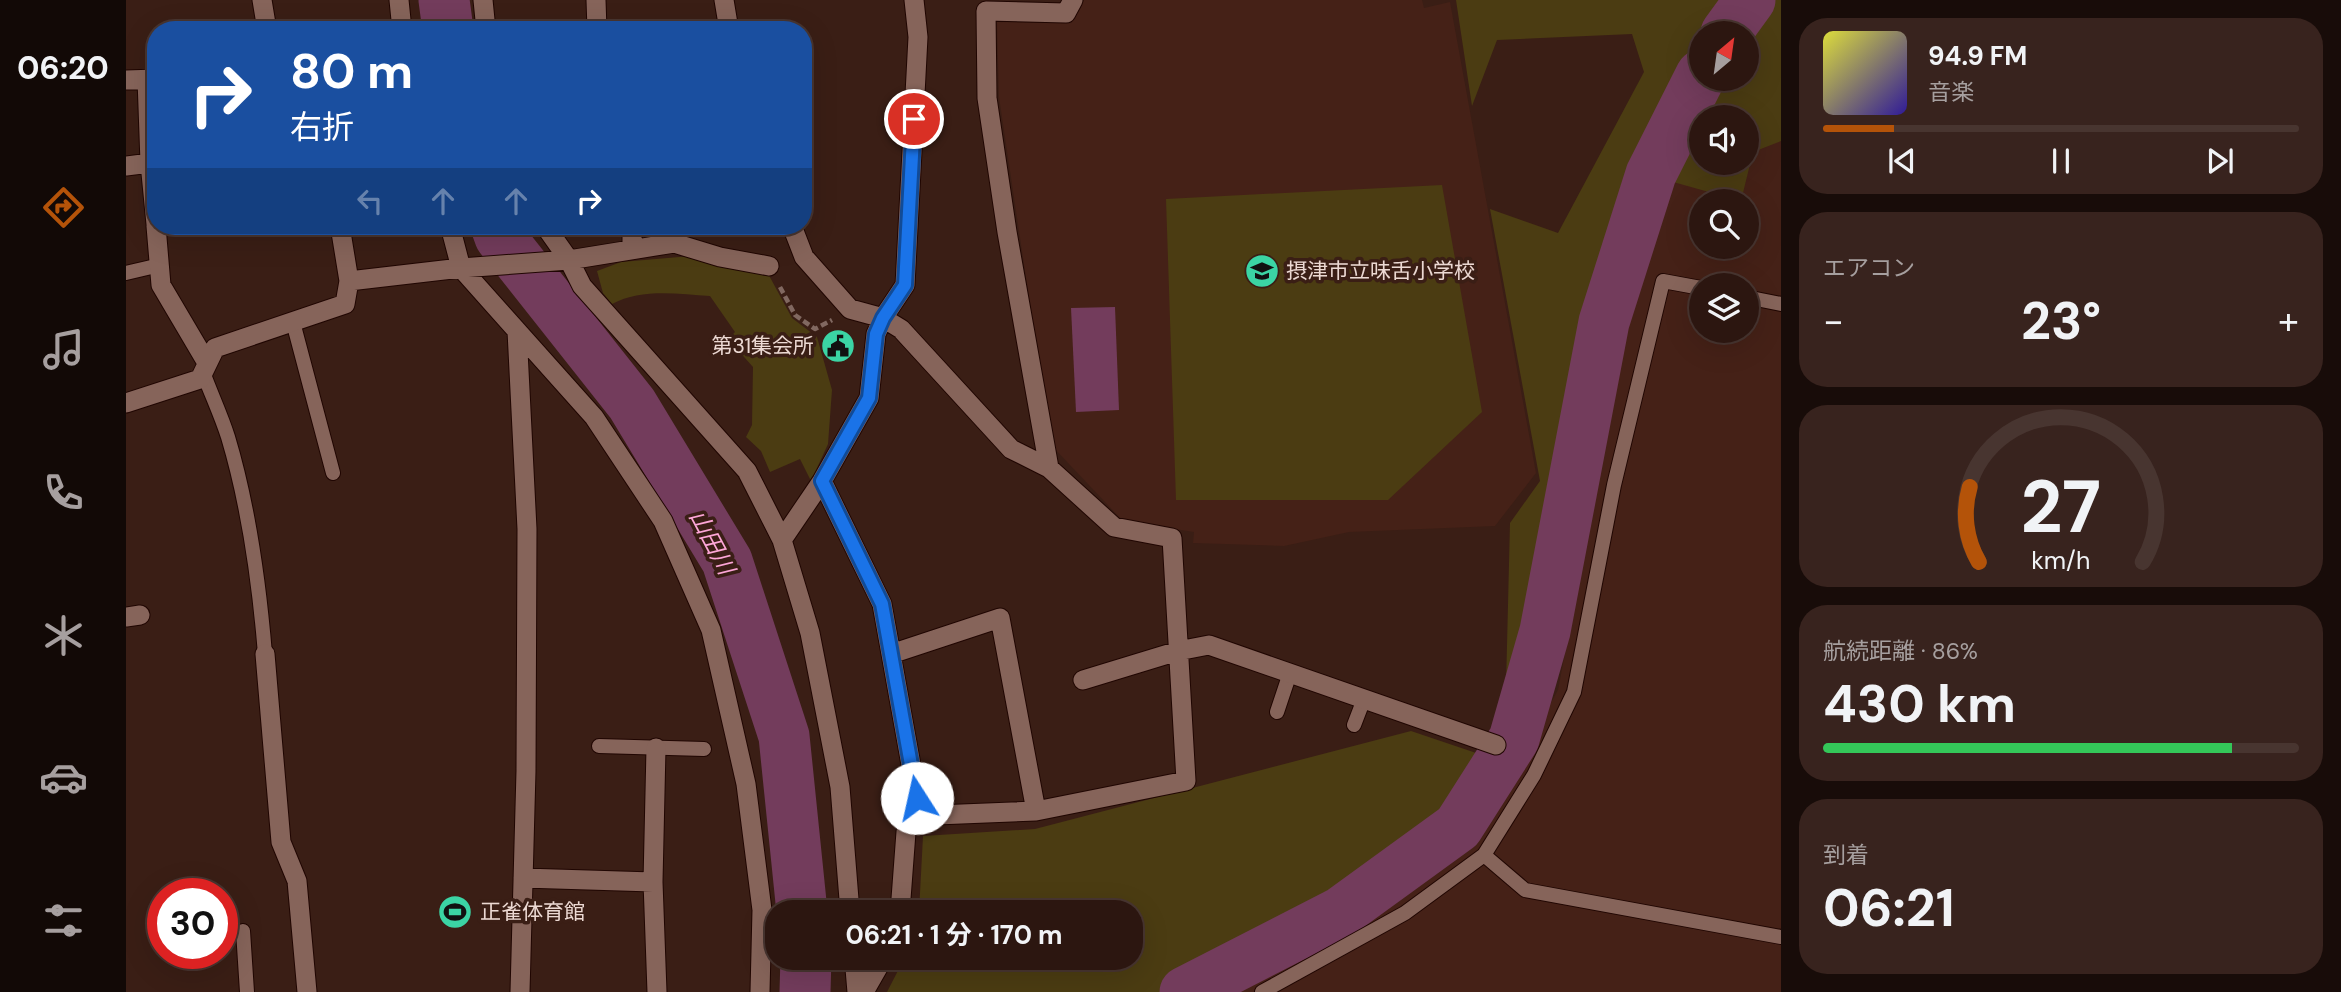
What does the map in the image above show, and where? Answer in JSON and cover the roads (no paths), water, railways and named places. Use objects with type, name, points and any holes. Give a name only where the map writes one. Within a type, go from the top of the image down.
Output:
[{"type":"street","points":[[262,0],[266,21]]},
{"type":"street","points":[[399,0],[401,21]]},
{"type":"street","points":[[483,0],[485,21]]},
{"type":"street","points":[[596,0],[597,21]]},
{"type":"street","points":[[724,0],[728,21]]},
{"type":"street","points":[[782,540],[822,481],[869,398],[876,334],[883,318],[905,285],[918,37],[914,0]]},
{"type":"street","points":[[1049,468],[1007,232],[987,98],[986,11],[1066,13],[1073,0]]},
{"type":"street","points":[[126,80],[147,79]]},
{"type":"street","points":[[126,166],[147,163]]},
{"type":"street","points":[[157,235],[161,285],[205,368]]},
{"type":"street","points":[[126,403],[200,379],[215,348],[345,304],[349,281],[341,235]]},
{"type":"street","points":[[452,235],[461,268],[594,417],[663,521],[711,630],[748,796],[762,910],[760,992]]},
{"type":"street","points":[[551,235],[569,260],[582,286],[747,471],[782,540],[810,633],[841,787],[849,900]]},
{"type":"street","points":[[632,235],[632,248]]},
{"type":"street","points":[[795,235],[804,257],[850,309],[883,318],[901,330],[1010,449],[1049,468],[1114,527],[1172,538],[1186,781],[1036,811],[911,816]]},
{"type":"street","points":[[349,281],[461,268],[569,260],[674,243],[720,257],[769,266]]},
{"type":"street","points":[[517,331],[527,528],[526,758],[520,992]]},
{"type":"street","points":[[822,481],[882,604],[917,798],[906,832],[901,900]]},
{"type":"street","points":[[891,654],[1000,618],[1036,811]]},
{"type":"street","points":[[1083,680],[1178,651],[1209,645],[1496,745]]},
{"type":"street","points":[[265,654],[281,842],[297,881],[307,992]]},
{"type":"street","points":[[656,748],[653,882],[657,992]]},
{"type":"street","points":[[523,878],[653,882]]},
{"type":"street","points":[[855,970],[857,992]]},
{"type":"street","points":[[864,992],[877,970]]},
{"type":"lane","points":[[126,273],[160,265]]},
{"type":"lane","points":[[1262,992],[1405,913],[1484,855],[1534,775],[1574,692],[1615,485],[1663,281],[1689,286]]},
{"type":"lane","points":[[1759,299],[1781,303]]},
{"type":"lane","points":[[293,322],[334,473]]},
{"type":"lane","points":[[205,368],[228,438],[249,529],[260,589],[265,654]]},
{"type":"lane","points":[[1277,712],[1290,673]]},
{"type":"lane","points":[[1353,725],[1364,699]]},
{"type":"lane","points":[[599,746],[704,748]]},
{"type":"lane","points":[[1484,855],[1525,890],[1781,937]]},
{"type":"lane","points":[[243,930],[247,992]]},
{"type":"waterway","name":"山田川","points":[[444,0],[447,21]]},
{"type":"waterway","points":[[1735,21],[1750,0]]},
{"type":"waterway","points":[[1185,992],[1341,912],[1458,827],[1514,739],[1545,631],[1604,322],[1651,174],[1693,91]]},
{"type":"waterway","name":"山田川","points":[[499,235],[632,404],[727,561],[784,736],[801,900]]},
{"type":"waterway","name":"山田川","points":[[805,992],[806,970]]},
{"type":"place","name":"摂津市立味舌小学校","points":[[1262,271]]},
{"type":"place","name":"第31集会所","points":[[838,346]]},
{"type":"place","name":"正雀体育館","points":[[455,912]]}]
